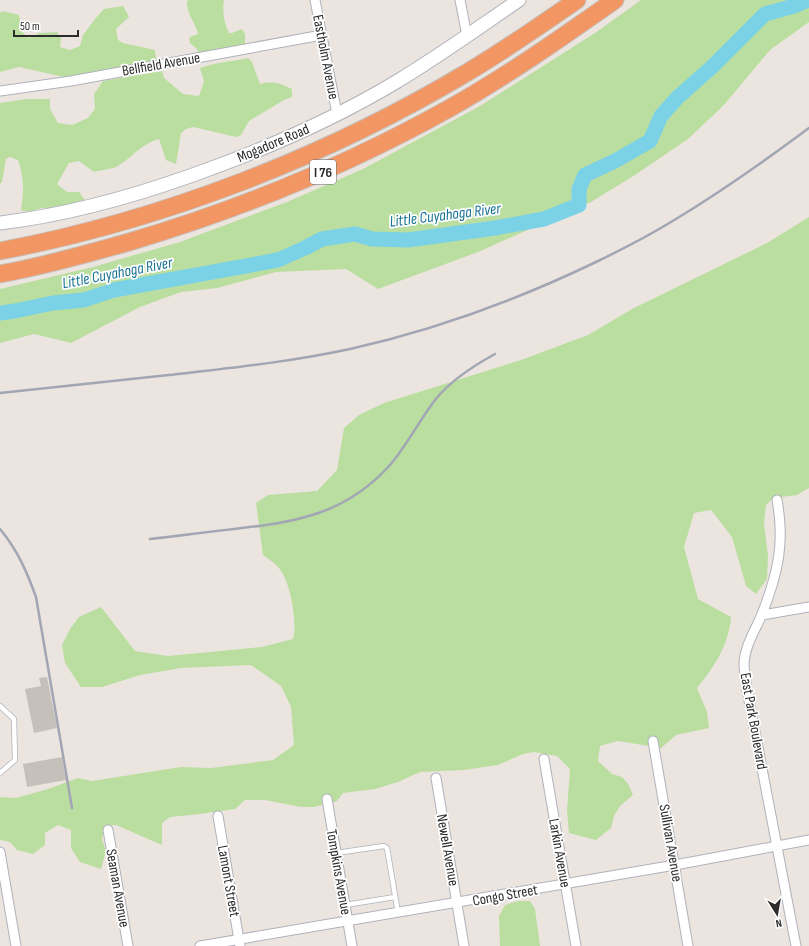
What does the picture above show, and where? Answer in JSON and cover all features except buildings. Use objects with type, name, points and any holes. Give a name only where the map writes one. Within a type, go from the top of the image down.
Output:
[{"type":"highway","points":[[504,50],[558,0]]},
{"type":"highway","name":"I 76","points":[[0,251],[47,241],[123,221],[203,196],[298,158],[388,116],[466,73],[504,50],[577,0]]},
{"type":"highway","name":"I 76","points":[[0,274],[89,254],[173,229],[250,202],[331,169],[450,108],[520,66],[615,0]]},
{"type":"street","name":"Eastholm Avenue","points":[[315,0],[337,114]]},
{"type":"street","points":[[460,0],[467,36]]},
{"type":"street","name":"Mogadore Road","points":[[0,223],[47,217],[157,188],[244,156],[301,132],[396,82],[519,0]]},
{"type":"street","name":"Bellfield Avenue","points":[[0,92],[71,81],[322,35]]},
{"type":"street","name":"East Park Boulevard","points":[[777,500],[781,532],[780,550],[773,585],[762,615],[749,643],[744,662],[747,690],[796,946]]},
{"type":"street","points":[[762,615],[809,606]]},
{"type":"street","name":"Sullivan Avenue","points":[[653,740],[688,946]]},
{"type":"street","name":"Larkin Avenue","points":[[544,759],[576,946]]},
{"type":"street","name":"Newell Avenue","points":[[436,778],[464,946]]},
{"type":"street","name":"Tompkins Avenue","points":[[326,799],[352,946]]},
{"type":"street","name":"Lamont Street","points":[[218,816],[240,943]]},
{"type":"street","name":"Seaman Avenue","points":[[108,830],[128,946]]},
{"type":"street","name":"Congo Street","points":[[200,946],[240,943],[348,921],[674,866],[809,840]]},
{"type":"street","points":[[0,852],[16,946]]},
{"type":"lane","points":[[0,706],[14,719],[15,760],[0,773]]},
{"type":"lane","points":[[336,853],[384,846],[387,848],[398,913]]},
{"type":"lane","points":[[345,905],[395,897]]},
{"type":"green space","points":[[224,0],[224,17],[229,33],[242,29],[245,34],[245,46],[199,54],[197,49],[190,43],[189,39],[190,37],[198,34],[188,10],[187,1]]},
{"type":"green space","points":[[641,0],[809,0],[809,22],[770,50],[723,106],[688,139],[635,175],[591,202],[478,252],[378,289],[346,269],[276,272],[217,288],[181,292],[140,307],[71,343],[34,334],[0,343],[0,289],[93,267],[180,242],[287,202],[363,169],[480,106],[595,33]]},
{"type":"green space","points":[[123,6],[129,17],[116,29],[118,40],[123,43],[155,50],[156,59],[146,63],[64,77],[19,67],[0,72],[0,13],[2,11],[19,15],[22,32],[29,38],[40,33],[57,32],[61,38],[60,47],[70,50],[80,46],[83,35],[104,9]]},
{"type":"green space","points":[[248,58],[252,62],[260,84],[276,83],[283,85],[292,89],[292,97],[284,100],[249,121],[241,135],[236,137],[193,127],[186,129],[181,133],[176,164],[166,160],[159,139],[147,144],[114,168],[94,172],[79,161],[69,163],[57,184],[67,192],[79,192],[85,200],[54,208],[42,208],[28,212],[21,210],[23,185],[18,160],[10,157],[6,159],[2,182],[0,184],[0,103],[27,99],[50,99],[50,109],[58,123],[72,125],[88,118],[95,109],[94,94],[103,81],[162,71],[164,78],[183,94],[199,96],[204,81],[200,68],[212,64]]},
{"type":"green space","points":[[809,217],[809,488],[797,495],[773,498],[766,505],[764,523],[768,556],[767,579],[756,594],[746,586],[732,537],[711,510],[694,513],[684,547],[698,599],[731,617],[730,627],[720,655],[697,688],[707,712],[709,728],[676,735],[661,748],[618,741],[600,746],[598,761],[612,774],[622,777],[628,784],[633,795],[620,806],[614,816],[611,828],[596,840],[569,833],[567,810],[570,769],[557,756],[534,752],[523,754],[498,765],[464,770],[420,772],[398,782],[375,789],[343,793],[337,801],[314,807],[301,807],[265,800],[245,800],[235,809],[170,817],[162,823],[162,845],[116,825],[105,825],[102,839],[106,851],[101,869],[80,862],[71,848],[71,830],[58,825],[45,833],[45,845],[33,854],[17,850],[10,842],[0,840],[0,797],[16,798],[48,789],[78,778],[92,781],[181,767],[211,768],[273,760],[294,745],[291,707],[281,686],[251,665],[181,668],[140,675],[102,687],[81,687],[65,663],[62,645],[70,629],[79,617],[101,607],[135,651],[168,656],[262,647],[293,639],[294,612],[292,602],[282,573],[273,562],[263,555],[256,503],[268,495],[317,491],[337,470],[344,428],[359,415],[384,403],[521,360],[588,335],[632,309],[767,243]]},
{"type":"green space","points":[[518,901],[530,901],[535,909],[540,946],[500,946],[499,916],[505,905]]},
{"type":"waterway","name":"Little Cuyahoga River","points":[[0,313],[53,303],[84,300],[114,290],[278,260],[322,239],[355,234],[372,239],[408,240],[495,228],[544,219],[579,205],[579,189],[585,175],[615,161],[650,141],[661,116],[677,98],[713,66],[765,14],[794,6],[808,0]]},
{"type":"railway","points":[[0,393],[215,370],[305,358],[350,349],[413,333],[475,313],[566,276],[636,242],[710,197],[809,128]]},
{"type":"railway","points":[[150,539],[279,523],[319,513],[338,505],[356,495],[373,482],[390,465],[435,400],[448,386],[495,354]]},
{"type":"railway","points":[[0,529],[12,545],[21,561],[36,597],[72,808]]}]
